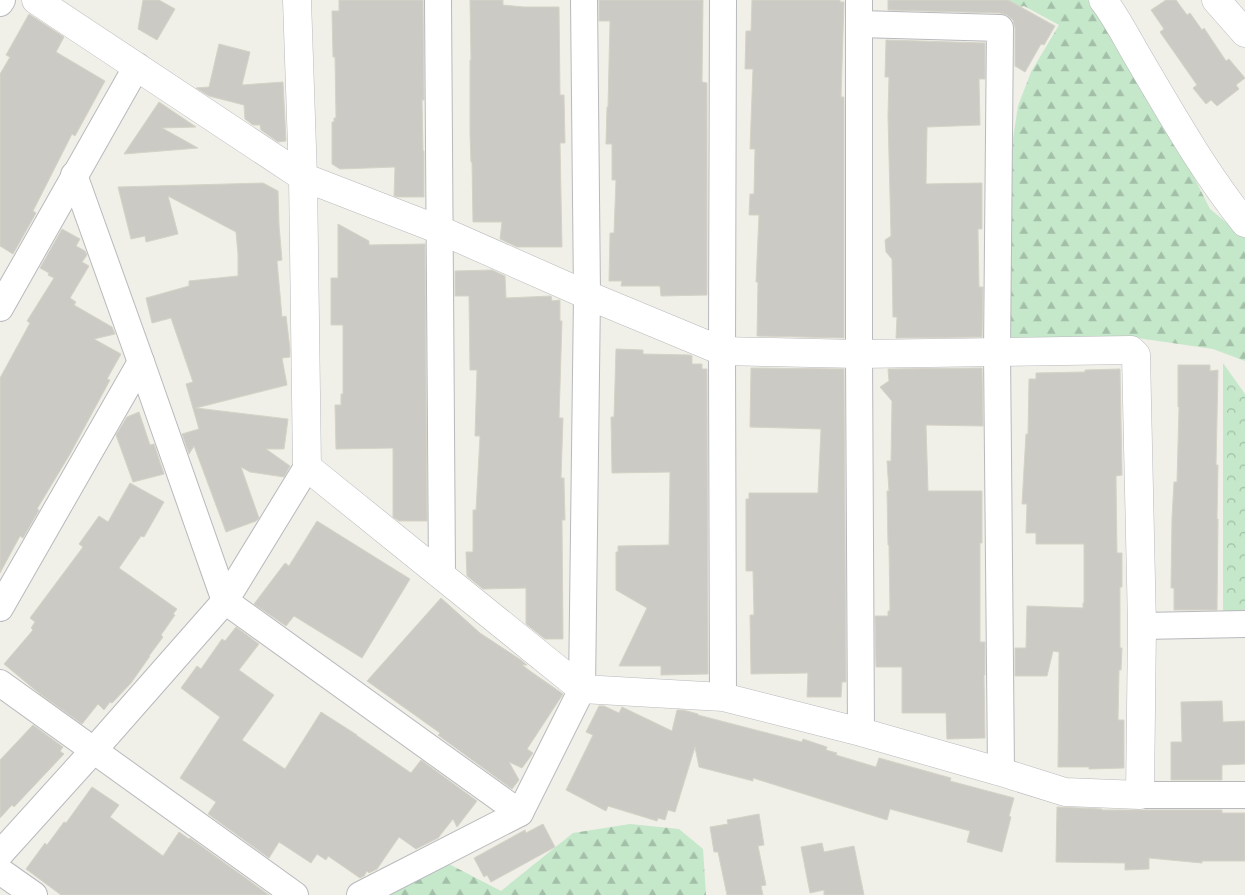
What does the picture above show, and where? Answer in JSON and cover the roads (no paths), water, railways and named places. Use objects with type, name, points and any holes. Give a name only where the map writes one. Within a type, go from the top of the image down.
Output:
[{"type":"street","points":[[36,0],[303,177],[440,230],[722,351],[859,354],[1132,350],[1136,355],[1142,626],[1140,795]]},
{"type":"street","points":[[0,854],[225,601],[307,467],[303,177],[296,0]]},
{"type":"street","points":[[438,0],[442,575]]},
{"type":"street","points":[[360,895],[520,813],[582,689],[588,295],[584,0]]},
{"type":"street","points":[[723,0],[723,697]]},
{"type":"street","points":[[1103,0],[1186,136],[1227,200],[1245,223]]},
{"type":"street","points":[[1216,0],[1245,33]]},
{"type":"street","points":[[862,732],[859,12],[1000,28],[996,352],[1001,772]]},
{"type":"street","points":[[0,308],[136,66]]},
{"type":"street","points":[[74,176],[225,601],[520,813]]},
{"type":"street","points":[[0,608],[141,362]]},
{"type":"street","points":[[307,467],[582,689],[723,697],[862,732],[1065,792],[1140,795],[1245,795]]},
{"type":"street","points":[[1142,626],[1245,624]]},
{"type":"street","points":[[0,683],[295,895]]},
{"type":"street","points":[[0,872],[34,895]]}]
